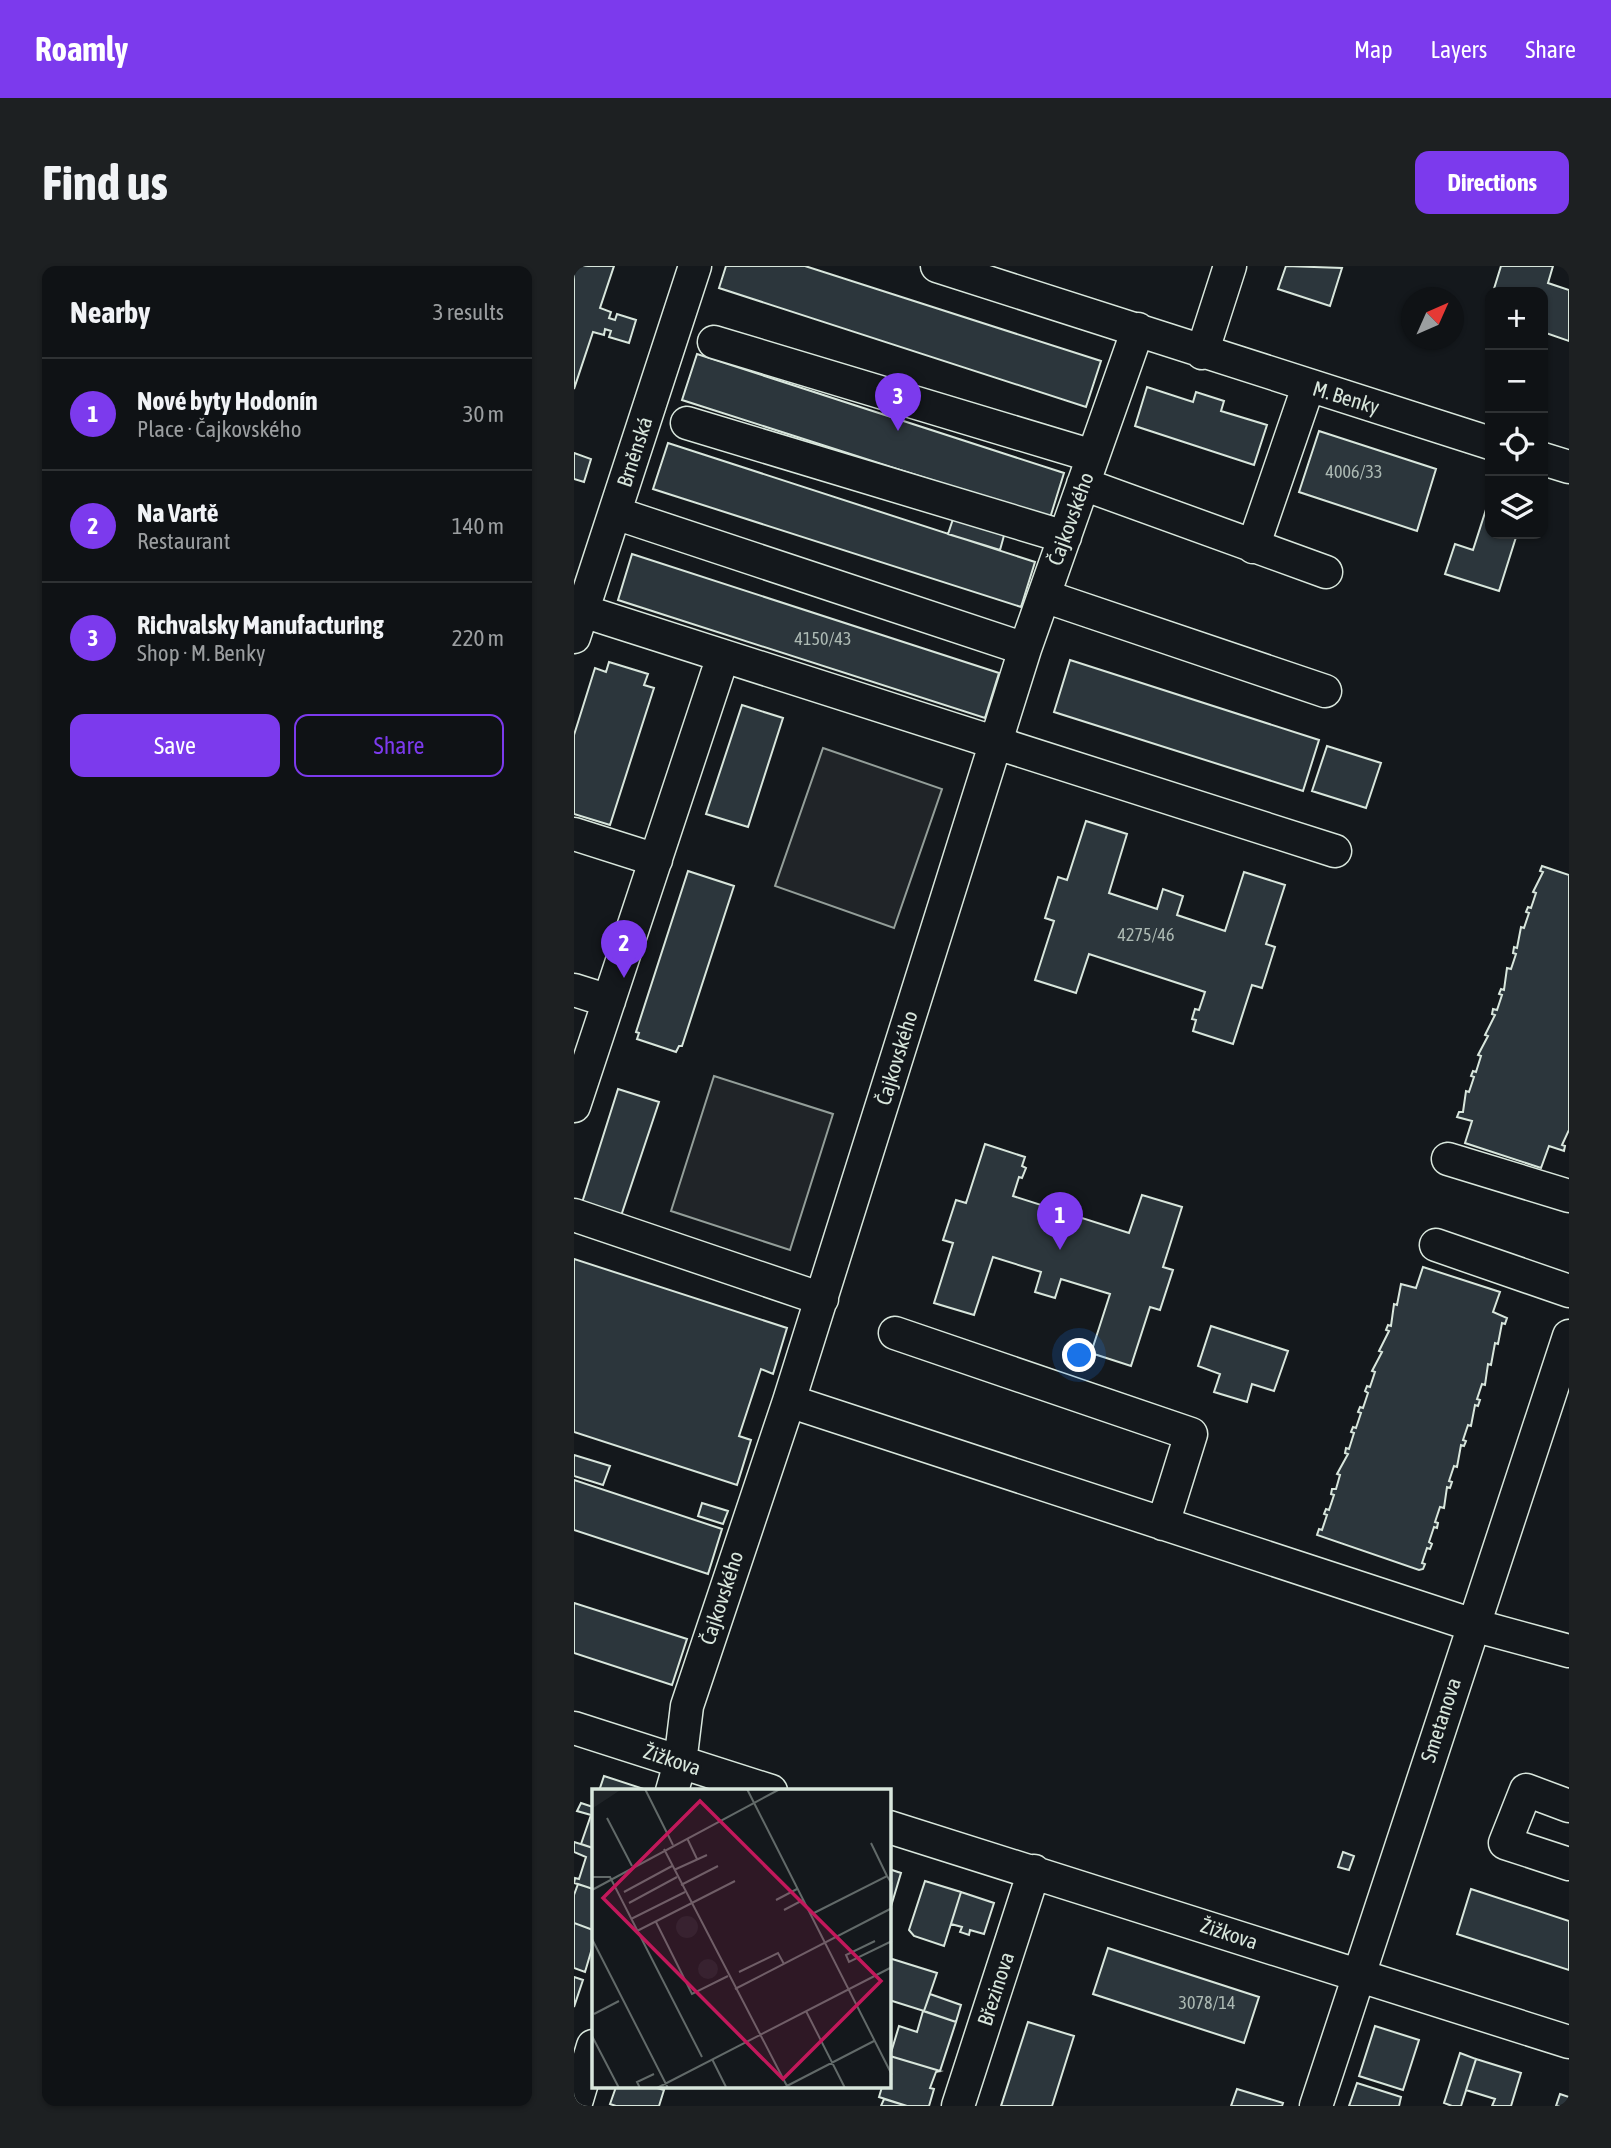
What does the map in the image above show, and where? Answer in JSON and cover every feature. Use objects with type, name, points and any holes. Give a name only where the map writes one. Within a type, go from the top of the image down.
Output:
[{"type":"street","name":"Brněnská","points":[[578,624],[695,266]]},
{"type":"street","name":"M. Benky","points":[[937,266],[1138,329],[1308,387],[1485,441]]},
{"type":"street","points":[[1202,353],[1230,266]]},
{"type":"street","name":"Čajkovského","points":[[676,1777],[687,1706],[822,1299],[1025,649],[1138,329]]},
{"type":"street","points":[[713,342],[1088,470],[1253,547],[1326,572]]},
{"type":"street","points":[[1253,547],[1308,387]]},
{"type":"street","points":[[687,424],[1065,537]]},
{"type":"street","points":[[1548,461],[1569,467]]},
{"type":"street","points":[[615,513],[1025,649]]},
{"type":"street","points":[[1044,596],[1325,691]]},
{"type":"street","points":[[578,624],[723,656],[1335,851]]},
{"type":"street","points":[[574,1106],[723,656]]},
{"type":"street","points":[[574,834],[656,860]]},
{"type":"street","points":[[574,990],[609,1001]]},
{"type":"street","points":[[1448,1159],[1569,1196]]},
{"type":"street","points":[[574,1215],[822,1299]]},
{"type":"street","points":[[1436,1245],[1569,1291]]},
{"type":"street","points":[[895,1333],[1191,1434],[1163,1524]]},
{"type":"street","name":"Smetanova","points":[[1316,2106],[1473,1625],[1557,1410],[1569,1336]]},
{"type":"street","points":[[789,1401],[1473,1625],[1569,1651]]},
{"type":"street","name":"Žižkova","points":[[574,1728],[676,1777],[757,1789]]},
{"type":"street","points":[[1569,1806],[1526,1790],[1506,1843],[1569,1864]]},
{"type":"street","name":"Žižkova","points":[[891,1828],[1569,2042]]},
{"type":"street","name":"Březinova","points":[[958,2106],[1034,1871]]},
{"type":"street","points":[[575,2106],[592,2049]]},
{"type":"shaded area","points":[[823,748],[942,789],[894,928],[775,886]]},
{"type":"shaded area","points":[[714,1076],[833,1114],[790,1250],[671,1211]]},
{"type":"building","points":[[574,266],[614,266],[600,308],[611,312],[609,318],[615,320],[617,314],[636,320],[629,343],[609,337],[611,331],[605,329],[604,335],[593,332],[574,389]]},
{"type":"building","points":[[726,266],[805,266],[1101,361],[1086,407],[719,288]]},
{"type":"building","points":[[1286,266],[1342,268],[1330,306],[1278,289]]},
{"type":"building","points":[[1501,266],[1553,266],[1548,283],[1569,290],[1569,341],[1548,334],[1548,287],[1495,287]]},
{"type":"building","points":[[697,354],[1064,473],[1050,518],[682,400]]},
{"type":"building","points":[[1147,387],[1193,402],[1196,392],[1224,401],[1221,411],[1267,425],[1254,465],[1135,426]]},
{"type":"building","points":[[1319,431],[1436,469],[1417,531],[1299,492]]},
{"type":"building","points":[[668,443],[1035,562],[1021,607],[653,489]]},
{"type":"building","points":[[574,453],[591,459],[584,482],[574,479]]},
{"type":"building","points":[[1485,513],[1485,539],[1515,539],[1499,591],[1445,574],[1455,544],[1473,550]]},
{"type":"building","points":[[954,516],[1005,532],[1000,550],[948,534]]},
{"type":"building","points":[[632,554],[999,673],[985,718],[618,600]]},
{"type":"building","points":[[1070,660],[1319,740],[1303,791],[1054,712]]},
{"type":"building","points":[[609,662],[648,674],[644,685],[654,688],[610,825],[574,814],[574,735],[595,668],[606,672]]},
{"type":"building","points":[[742,705],[783,718],[748,827],[706,814]]},
{"type":"building","points":[[1327,746],[1381,763],[1366,808],[1312,791]]},
{"type":"building","points":[[1086,821],[1127,834],[1109,893],[1157,909],[1163,889],[1183,896],[1177,915],[1225,931],[1244,872],[1285,885],[1266,944],[1275,947],[1262,988],[1252,985],[1233,1044],[1193,1031],[1195,1009],[1199,1010],[1205,992],[1089,954],[1076,993],[1035,980],[1054,921],[1045,918],[1058,877],[1067,880]]},
{"type":"building","points":[[1542,866],[1569,875],[1569,1130],[1562,1145],[1565,1146],[1564,1151],[1549,1146],[1541,1168],[1465,1143],[1472,1121],[1457,1117],[1459,1112],[1463,1112],[1466,1091],[1469,1092],[1474,1077],[1471,1076],[1473,1071],[1476,1072],[1481,1056],[1478,1055],[1495,1015],[1492,1014],[1493,1009],[1497,1010],[1502,995],[1499,994],[1501,989],[1504,990],[1507,968],[1511,969],[1516,954],[1513,953],[1514,947],[1517,948],[1521,927],[1524,928],[1529,913],[1526,912],[1528,907],[1531,908],[1536,893],[1533,892],[1543,872],[1540,871]]},
{"type":"building","points":[[688,871],[734,886],[682,1046],[679,1046],[676,1052],[637,1039],[639,1033],[636,1032]]},
{"type":"building","points":[[618,1089],[659,1102],[619,1222],[580,1209]]},
{"type":"building","points":[[985,1144],[1025,1157],[1022,1166],[1026,1168],[1022,1178],[1019,1177],[1013,1196],[1129,1233],[1142,1195],[1182,1207],[1163,1267],[1173,1270],[1160,1310],[1150,1307],[1131,1366],[1091,1353],[1110,1294],[1061,1279],[1055,1298],[1035,1292],[1041,1272],[993,1257],[974,1315],[934,1303],[953,1243],[943,1240],[956,1200],[966,1203]]},
{"type":"building","points":[[574,1259],[787,1328],[773,1374],[761,1369],[739,1436],[751,1440],[737,1485],[574,1432]]},
{"type":"building","points":[[1423,1267],[1500,1292],[1493,1312],[1507,1318],[1505,1324],[1502,1323],[1498,1344],[1495,1343],[1485,1385],[1482,1384],[1477,1399],[1480,1400],[1478,1406],[1475,1405],[1471,1426],[1468,1425],[1463,1440],[1466,1441],[1464,1446],[1461,1445],[1457,1467],[1454,1466],[1449,1481],[1452,1482],[1450,1488],[1447,1487],[1444,1508],[1440,1507],[1435,1522],[1438,1523],[1437,1528],[1434,1527],[1429,1542],[1432,1544],[1430,1549],[1427,1548],[1422,1563],[1425,1564],[1423,1569],[1419,1570],[1317,1535],[1319,1529],[1322,1530],[1327,1515],[1324,1514],[1326,1509],[1329,1510],[1334,1495],[1331,1494],[1332,1489],[1336,1489],[1340,1475],[1337,1474],[1348,1454],[1345,1453],[1346,1448],[1349,1449],[1354,1433],[1351,1432],[1353,1427],[1356,1428],[1361,1413],[1358,1412],[1360,1407],[1363,1408],[1368,1393],[1365,1391],[1367,1386],[1370,1387],[1375,1372],[1372,1371],[1382,1352],[1379,1351],[1389,1331],[1386,1330],[1388,1325],[1391,1326],[1394,1304],[1397,1305],[1401,1284],[1416,1288]]},
{"type":"building","points":[[1211,1326],[1288,1351],[1274,1391],[1252,1384],[1247,1402],[1214,1392],[1220,1374],[1198,1366]]},
{"type":"building","points":[[574,1455],[610,1466],[603,1485],[574,1476]]},
{"type":"building","points":[[574,1480],[722,1529],[708,1574],[574,1530]]},
{"type":"building","points":[[702,1503],[728,1511],[723,1524],[698,1516]]},
{"type":"building","points":[[574,1603],[687,1639],[672,1685],[574,1653]]},
{"type":"building","points":[[604,1776],[644,1789],[600,1789]]},
{"type":"building","points":[[581,1803],[592,1807],[592,1848],[581,1844],[591,1815],[577,1811]]},
{"type":"building","points":[[574,1842],[592,1848],[592,1889],[574,1883],[575,1878],[579,1879],[586,1857],[574,1852]]},
{"type":"building","points":[[1343,1852],[1354,1856],[1349,1870],[1338,1867]]},
{"type":"building","points":[[891,1870],[901,1873],[891,1906]]},
{"type":"building","points":[[925,1881],[961,1892],[944,1946],[914,1936],[909,1930]]},
{"type":"building","points":[[578,1884],[592,1889],[592,1930],[574,1923],[574,1895]]},
{"type":"building","points":[[1471,1889],[1569,1921],[1569,1970],[1457,1934]]},
{"type":"building","points":[[961,1892],[994,1903],[984,1934],[970,1930],[969,1935],[960,1932],[962,1927],[951,1924]]},
{"type":"building","points":[[574,1923],[592,1930],[592,1948],[585,1972],[574,1968]]},
{"type":"building","points":[[1108,1948],[1259,1997],[1244,2043],[1093,1994]]},
{"type":"building","points":[[891,1959],[937,1973],[924,2011],[891,2001]]},
{"type":"building","points":[[574,1977],[583,1980],[574,2007]]},
{"type":"building","points":[[930,1994],[961,2005],[956,2022],[924,2011]]},
{"type":"building","points":[[923,2011],[956,2022],[940,2071],[891,2056],[899,2026],[917,2032]]},
{"type":"building","points":[[1028,2022],[1074,2036],[1052,2106],[1001,2106]]},
{"type":"building","points":[[1375,2026],[1419,2040],[1403,2090],[1359,2076]]},
{"type":"building","points":[[1460,2053],[1476,2059],[1461,2106],[1452,2106],[1444,2103]]},
{"type":"building","points":[[891,2056],[940,2071],[936,2072],[930,2088],[934,2089],[929,2106],[907,2106],[879,2097],[882,2088],[891,2088]]},
{"type":"building","points":[[1476,2059],[1521,2073],[1511,2106],[1492,2106],[1495,2099],[1466,2090]]},
{"type":"building","points":[[1357,2083],[1401,2097],[1399,2106],[1349,2106]]},
{"type":"building","points":[[616,2088],[664,2090],[659,2106],[610,2104]]},
{"type":"building","points":[[1237,2089],[1283,2103],[1282,2106],[1231,2106]]},
{"type":"building","points":[[1560,2094],[1569,2097],[1569,2106],[1556,2106]]},
{"type":"building","points":[[884,2099],[907,2106],[881,2106]]},
{"type":"place","name":"Richvalsky Manufacturing","points":[[898,431]]},
{"type":"place","name":"Na Vartě","points":[[624,978]]},
{"type":"place","name":"Nové byty Hodonín","points":[[1060,1250]]}]
